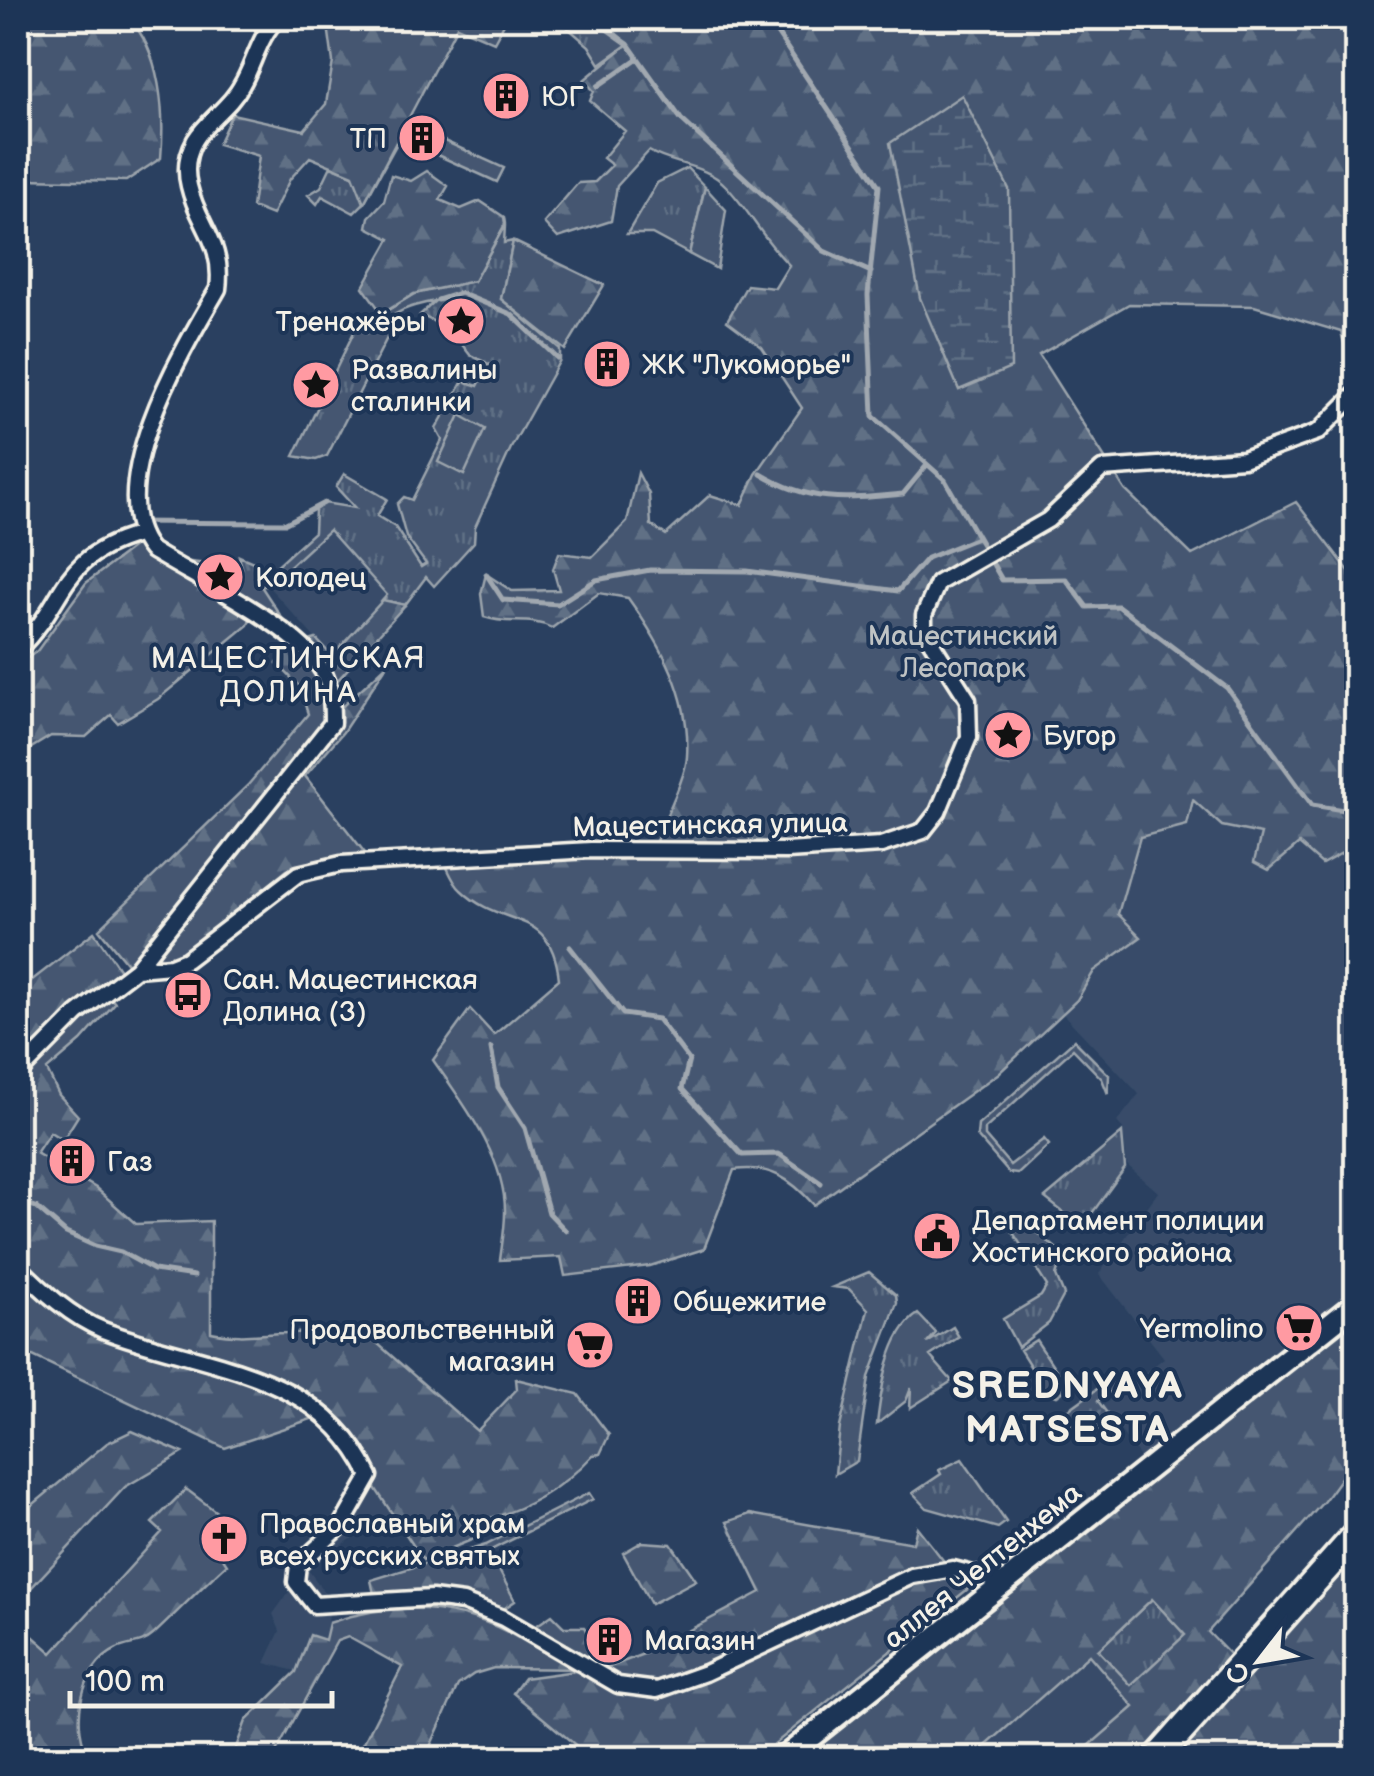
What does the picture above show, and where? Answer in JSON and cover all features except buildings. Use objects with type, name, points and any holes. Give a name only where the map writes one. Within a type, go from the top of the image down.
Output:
[{"type":"highway","points":[[1157,1758],[1356,1535]]},
{"type":"main road","name":"аллея Челтенхема","points":[[784,1758],[1356,1304]]},
{"type":"street","points":[[18,649],[41,622],[74,567],[138,534],[132,495],[157,408],[218,289],[221,267],[216,244],[189,187],[187,162],[196,139],[241,87],[259,44],[278,18]]},
{"type":"street","name":"Мацестинская улица","points":[[136,969],[171,966],[186,960],[298,874],[342,864],[384,858],[590,850],[787,851],[881,844],[923,830],[938,812],[970,737],[968,700],[928,641],[924,615],[938,584],[1048,520],[1102,469],[1243,458],[1318,432],[1356,394]]},
{"type":"street","name":"Мацестинская улица","points":[[18,1074],[76,1014],[136,969],[316,748],[332,723],[332,696],[322,670],[299,644],[150,550],[138,534]]},
{"type":"street","points":[[18,1266],[46,1294],[102,1329],[235,1366],[338,1424],[355,1444],[370,1476],[342,1525],[298,1565],[296,1582],[314,1605],[432,1598],[462,1602],[503,1618],[618,1685],[657,1690],[705,1673],[912,1576],[953,1569],[1004,1582]]},
{"type":"shaded area","points":[[330,530],[388,596],[332,657],[268,586]]},
{"type":"shaded area","points":[[1193,799],[1222,826],[1299,844],[1322,864],[1356,845],[1356,1304],[1148,1468],[1102,1406],[1164,1358],[1099,1274],[1158,1192],[1127,1165],[1123,1129],[1117,1122],[1139,1094],[1062,1013],[1077,1000],[1094,971],[1141,938],[1118,914],[1140,836],[1187,825]]},
{"type":"shaded area","points":[[370,1476],[391,1513],[307,1568],[331,1602],[325,1640],[310,1636],[296,1671],[265,1663],[280,1631],[273,1614],[296,1582],[298,1565],[342,1525]]},
{"type":"shaded area","points":[[1089,1655],[1134,1707],[1075,1758],[972,1758]]},
{"type":"green space","points":[[18,18],[128,18],[148,47],[154,65],[161,103],[161,158],[126,181],[23,179],[18,175]]},
{"type":"green space","points":[[327,18],[507,18],[494,42],[457,26],[364,203],[353,175],[310,157],[290,179],[272,215],[252,207],[259,156],[218,144],[232,114],[304,130],[326,104],[333,62]]},
{"type":"green space","points":[[586,18],[607,25],[628,44],[600,64],[589,46],[568,28]]},
{"type":"green space","name":"Мацестинский Лесопарк","points":[[586,18],[1356,18],[1356,387],[1341,332],[1254,306],[1129,304],[1039,355],[1125,490],[1192,555],[1296,502],[1349,571],[1356,614],[1356,845],[1322,864],[1299,844],[1269,870],[1254,862],[1261,834],[1222,826],[1193,800],[1187,825],[1140,837],[1118,914],[1141,937],[1094,971],[1077,1000],[999,1073],[814,1205],[796,1187],[769,1172],[734,1170],[704,1249],[650,1266],[565,1276],[561,1257],[500,1260],[505,1213],[498,1172],[481,1132],[433,1060],[470,1009],[494,1035],[559,979],[554,956],[536,929],[477,903],[461,890],[437,849],[655,844],[683,776],[687,734],[671,672],[628,598],[599,593],[552,628],[535,622],[493,620],[484,617],[481,594],[486,574],[512,591],[559,590],[553,569],[559,553],[592,557],[627,522],[638,473],[649,494],[651,525],[666,535],[710,495],[742,505],[756,474],[802,408],[762,347],[727,321],[747,285],[775,288],[789,265],[718,179],[649,151],[617,186],[611,221],[558,238],[544,223],[578,183],[595,182],[612,165],[603,158],[625,131],[590,101],[594,91],[584,80],[628,44],[607,25]]},
{"type":"green space","points":[[962,95],[1009,189],[1011,368],[959,390],[920,298],[890,143]]},
{"type":"green space","points":[[431,135],[504,168],[497,182],[426,150]]},
{"type":"green space","points":[[396,145],[364,203],[354,213],[322,196],[317,204],[308,195],[321,187],[331,166],[353,175]]},
{"type":"green space","points":[[687,168],[705,187],[689,254],[652,234],[627,234],[657,183]]},
{"type":"green space","points":[[427,171],[448,186],[440,200],[461,209],[480,201],[504,217],[505,224],[474,281],[414,294],[388,310],[379,309],[363,287],[390,239],[367,227],[369,217],[384,201],[391,175],[411,181]]},
{"type":"green space","points":[[705,187],[726,210],[717,269],[689,254]]},
{"type":"green space","points":[[505,225],[504,243],[513,241],[501,299],[560,349],[560,360],[511,448],[475,527],[474,542],[434,586],[426,577],[405,605],[383,600],[387,595],[329,530],[268,586],[261,586],[299,644],[165,559],[242,568],[239,556],[272,570],[314,532],[315,510],[324,503],[355,508],[336,487],[344,474],[387,499],[377,516],[395,527],[421,567],[426,564],[406,537],[397,504],[404,497],[412,500],[442,440],[436,429],[463,381],[478,386],[489,364],[470,355],[457,338],[468,313],[461,311],[456,322],[446,318],[443,326],[420,315],[435,301],[395,314],[379,332],[390,332],[327,456],[316,460],[294,456],[356,328],[367,333],[379,309],[388,310],[414,294],[474,281]]},
{"type":"green space","points":[[513,241],[604,285],[565,350],[501,299]]},
{"type":"green space","points":[[460,415],[485,429],[464,475],[438,462]]},
{"type":"green space","points":[[143,540],[252,613],[248,625],[158,699],[118,723],[111,715],[86,737],[51,736],[18,756],[18,665],[37,651],[86,583]]},
{"type":"green space","points":[[383,600],[405,605],[329,690],[333,715],[387,665],[343,732],[305,776],[365,853],[287,870],[171,966],[159,956],[160,942],[129,966],[99,929],[248,785],[308,714],[299,686],[277,663],[299,644],[316,639],[332,656]]},
{"type":"green space","points":[[94,932],[120,970],[104,990],[115,1003],[81,1041],[47,1070],[59,1095],[78,1116],[63,1140],[50,1132],[36,1153],[96,1188],[136,1224],[211,1221],[211,1332],[243,1335],[360,1328],[477,1431],[517,1389],[516,1379],[578,1394],[609,1435],[600,1454],[593,1455],[542,1496],[480,1520],[486,1534],[423,1560],[326,1414],[225,1448],[18,1349],[18,991]]},
{"type":"green space","points":[[1074,1040],[1109,1075],[1108,1094],[1102,1079],[1073,1049],[985,1129],[985,1136],[1010,1165],[1044,1139],[1049,1145],[1018,1174],[1009,1173],[977,1136],[978,1125]]},
{"type":"green space","points":[[1122,1133],[1125,1168],[1082,1227],[1045,1198]]},
{"type":"green space","points":[[1010,1217],[1031,1227],[1063,1254],[1056,1276],[1064,1295],[1049,1323],[1018,1347],[1003,1319],[1041,1296],[1047,1286],[1005,1220]]},
{"type":"green space","points":[[869,1272],[896,1295],[897,1303],[869,1377],[857,1461],[835,1474],[840,1427],[868,1309],[849,1289],[833,1287]]},
{"type":"green space","points":[[1356,1304],[1356,1457],[1324,1501],[1208,1632],[1236,1661],[1356,1521],[1356,1758],[1075,1758],[1134,1707],[1089,1655],[972,1758],[784,1758]],"holes":[[[1152,1599],[1185,1635],[1131,1685],[1098,1650]]]},
{"type":"green space","points":[[918,1314],[936,1333],[927,1343],[953,1327],[959,1337],[930,1356],[952,1381],[910,1408],[911,1388],[906,1401],[877,1424],[893,1348]]},
{"type":"green space","points":[[1036,1340],[1068,1388],[1057,1396],[1047,1393],[1020,1350]]},
{"type":"green space","points":[[1121,1372],[1127,1379],[1098,1401],[1118,1428],[1109,1434],[1102,1426],[1084,1439],[1068,1419],[1068,1410]]},
{"type":"green space","points":[[132,1431],[183,1453],[125,1487],[18,1602],[18,1517],[107,1443]]},
{"type":"green space","points":[[962,1459],[1006,1522],[998,1528],[927,1508],[913,1493],[941,1474],[939,1470]]},
{"type":"green space","points":[[186,1489],[222,1516],[229,1527],[211,1540],[227,1564],[153,1635],[117,1649],[94,1669],[86,1683],[80,1715],[80,1731],[90,1758],[18,1758],[18,1623],[52,1653],[162,1532],[152,1523]]},
{"type":"green space","points":[[589,1493],[593,1499],[489,1551],[515,1601],[502,1610],[450,1594],[374,1594],[371,1580],[486,1545]]},
{"type":"green space","points":[[750,1514],[913,1543],[917,1527],[954,1574],[978,1581],[757,1758],[591,1758],[513,1693],[524,1678],[590,1669],[494,1668],[474,1674],[458,1685],[425,1758],[356,1758],[402,1667],[348,1637],[337,1641],[273,1758],[232,1758],[246,1721],[296,1672],[310,1635],[325,1640],[329,1623],[353,1616],[401,1609],[449,1612],[518,1638],[552,1615],[564,1627],[584,1627],[607,1668],[646,1653],[761,1592],[727,1522]]},
{"type":"green space","points":[[642,1542],[671,1544],[696,1580],[651,1604],[623,1553]]},
{"type":"green space","points":[[1152,1599],[1186,1635],[1131,1686],[1098,1650]]},
{"type":"waterway","points":[[591,18],[628,44],[681,119],[824,251],[871,272]]},
{"type":"waterway","points":[[767,18],[879,186],[868,295],[873,416],[945,480],[1002,580],[1066,579],[1087,607],[1118,606],[1227,688],[1312,805],[1356,812]]},
{"type":"waterway","points":[[598,86],[638,58]]},
{"type":"waterway","points":[[438,300],[460,293],[511,314],[557,358]]},
{"type":"waterway","points":[[761,474],[813,495],[865,497],[903,494],[927,465]]},
{"type":"waterway","points":[[131,522],[286,523],[324,503]]},
{"type":"waterway","points":[[486,574],[503,600],[558,604],[596,580],[650,570],[747,571],[898,591],[927,558],[977,538]]},
{"type":"waterway","points":[[570,947],[623,1014],[658,1019],[689,1060],[682,1089],[742,1155],[779,1154],[821,1183]]},
{"type":"waterway","points":[[491,1048],[498,1087],[525,1128],[549,1213],[566,1231]]},
{"type":"waterway","points":[[18,1201],[36,1207],[66,1233],[95,1246],[121,1252],[154,1270],[194,1276]]},
{"type":"place","name":"ЮГ","points":[[506,96]]},
{"type":"place","name":"ТП","points":[[422,138]]},
{"type":"place","name":"Тренажёры","points":[[461,321]]},
{"type":"place","name":"ЖК \"Лукоморье\"","points":[[607,364]]},
{"type":"place","name":"Развалины сталинки","points":[[316,385]]},
{"type":"place","name":"Колодец","points":[[220,577]]},
{"type":"place","name":"Бугор","points":[[1008,735]]},
{"type":"place","name":"Сан. Мацестинская Долина (3)","points":[[188,995]]},
{"type":"place","name":"Газ","points":[[72,1161]]},
{"type":"place","name":"Департамент полиции Хостинского района","points":[[937,1236]]},
{"type":"place","name":"Общежитие","points":[[638,1301]]},
{"type":"place","name":"Yermolino","points":[[1299,1328]]},
{"type":"place","name":"Продовольственный магазин","points":[[590,1345]]},
{"type":"place","name":"Православный храм всех русских святых","points":[[224,1539]]},
{"type":"place","name":"Магазин","points":[[609,1640]]},
{"type":"district","name":"МАЦЕСТИНСКАЯ ДОЛИНА","points":[[289,675]]},
{"type":"district","name":"SREDNYAYA MATSESTA","points":[[1068,1407]]}]
